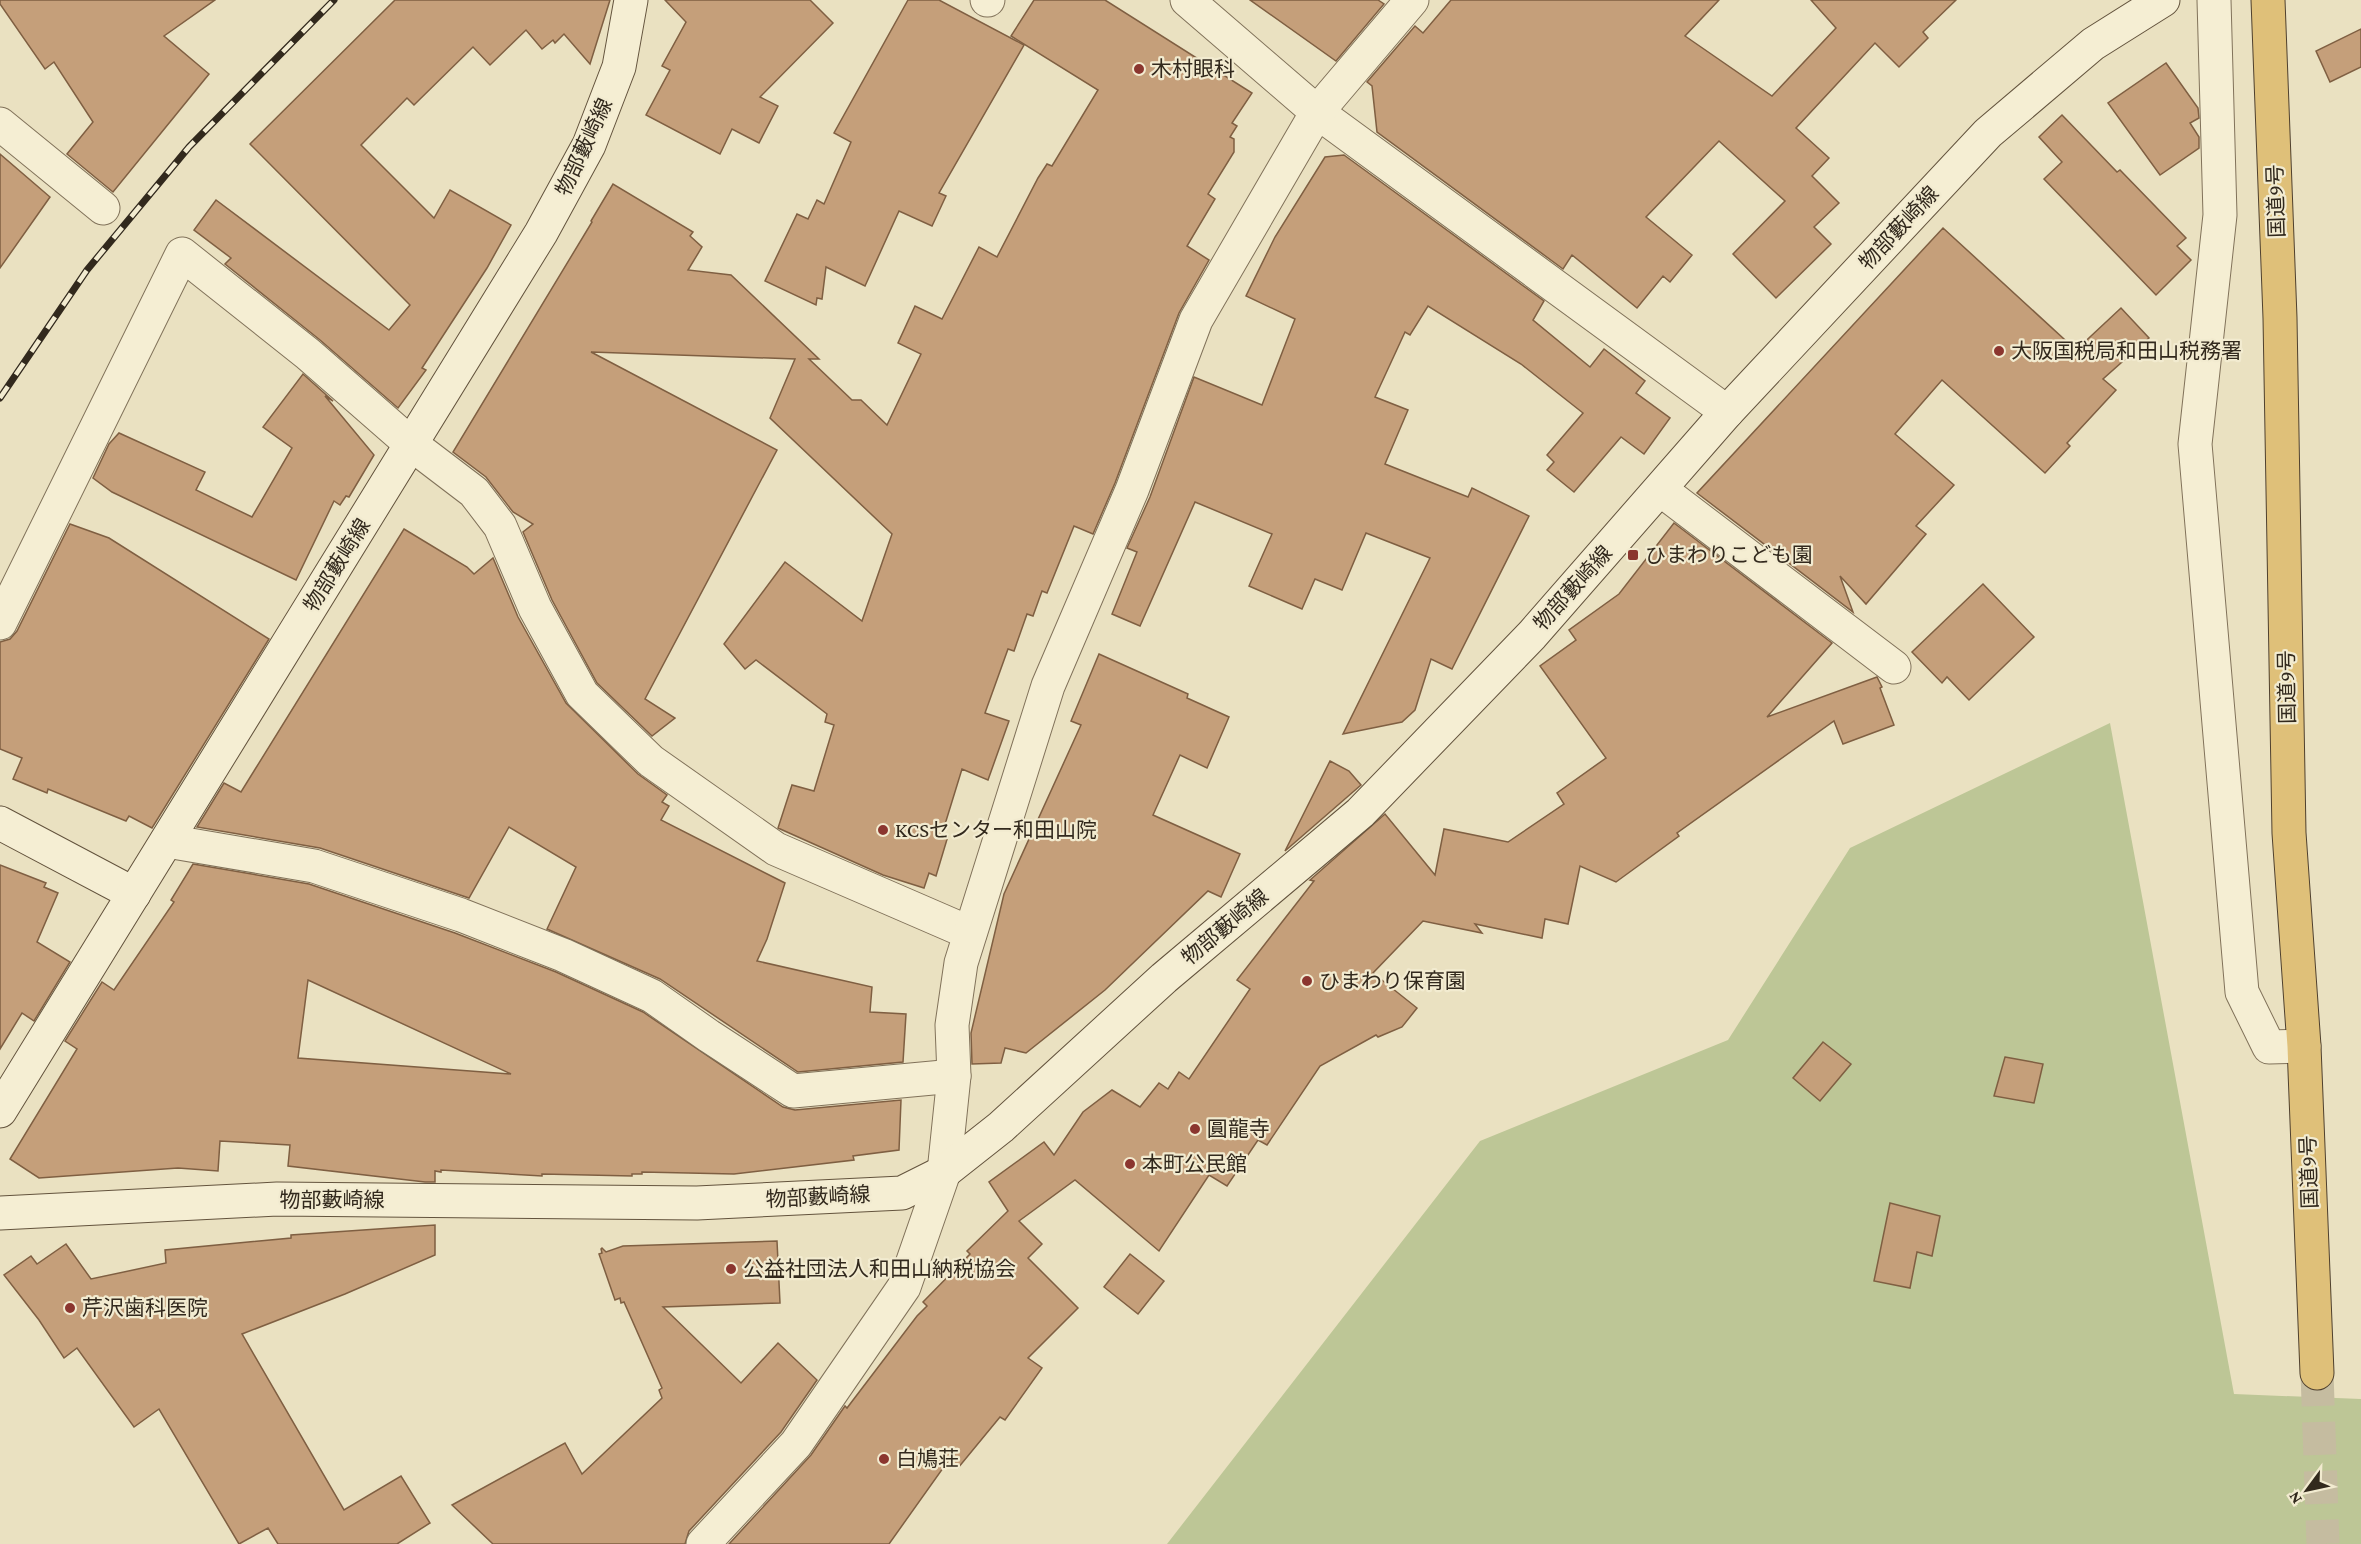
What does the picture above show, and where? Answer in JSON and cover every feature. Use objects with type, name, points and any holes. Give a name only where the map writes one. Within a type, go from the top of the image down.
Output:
[{"type":"highway","name":"国道9号","points":[[2268,0],[2280,318],[2289,833],[2304,1046],[2317,1372]]},
{"type":"street","name":"物部藪崎線","points":[[0,1111],[541,233],[589,145],[619,67],[631,0]]},
{"type":"street","points":[[1187,0],[1317,112],[1727,412]]},
{"type":"street","points":[[703,1544],[796,1444],[904,1287],[944,1172],[954,1076],[952,1025],[961,963],[1048,686],[1132,490],[1196,320],[1317,112],[1412,0]]},
{"type":"street","name":"物部藪崎線","points":[[0,1213],[277,1199],[697,1203],[902,1193],[944,1172],[1001,1127],[1164,978],[1360,813],[1532,635],[1727,412],[1988,133],[2093,44],[2163,0]]},
{"type":"street","points":[[2214,0],[2220,214],[2195,444],[2242,992],[2269,1047],[2304,1046]]},
{"type":"street","points":[[0,124],[103,208]]},
{"type":"street","points":[[0,623],[182,254],[308,354],[411,444],[474,492],[500,526],[535,608],[582,694],[651,761],[776,849],[970,933]]},
{"type":"street","points":[[1661,490],[1894,667]]},
{"type":"street","points":[[0,823],[134,894]]},
{"type":"street","points":[[167,840],[314,866],[461,915],[564,955],[652,996],[793,1091],[954,1076]]},
{"type":"green space","points":[[2110,723],[2234,1394],[2361,1399],[2361,1544],[1167,1544],[1480,1141],[1728,1040],[1850,848]]},
{"type":"building","points":[[0,0],[215,0],[164,36],[209,74],[113,192],[67,154],[93,122],[54,62],[45,69],[0,4]]},
{"type":"building","points":[[395,0],[610,0],[590,64],[564,34],[555,43],[553,40],[542,49],[526,30],[490,65],[473,47],[414,105],[407,98],[361,145],[434,218],[450,190],[511,225],[487,268],[422,368],[426,370],[398,408],[320,340],[225,264],[231,258],[194,230],[216,200],[389,330],[410,305],[250,144]]},
{"type":"building","points":[[665,0],[810,0],[833,23],[760,97],[778,106],[759,143],[732,129],[720,154],[646,115],[670,70],[662,66],[686,22]]},
{"type":"building","points":[[908,0],[939,0],[1024,45],[939,193],[946,196],[932,226],[899,211],[865,286],[826,267],[822,299],[817,298],[816,305],[765,281],[797,214],[808,219],[817,200],[824,204],[851,142],[834,133]]},
{"type":"building","points":[[1034,0],[1105,0],[1252,93],[1232,123],[1237,126],[1230,137],[1234,139],[1234,152],[1208,194],[1215,199],[1187,246],[1209,260],[1179,313],[1115,483],[1093,534],[1074,526],[1047,593],[1042,591],[1033,616],[1027,614],[1014,651],[1008,649],[985,713],[1009,721],[988,780],[962,769],[942,834],[948,836],[936,876],[929,873],[924,888],[883,875],[778,828],[792,785],[814,791],[834,725],[825,722],[827,714],[756,660],[745,669],[724,644],[785,562],[862,621],[892,534],[770,418],[795,359],[591,352],[777,450],[645,699],[675,718],[652,736],[597,683],[552,600],[523,532],[533,524],[513,512],[486,477],[453,452],[613,184],[693,232],[690,236],[702,247],[688,270],[731,275],[819,359],[809,359],[852,400],[861,400],[887,425],[921,354],[898,343],[915,306],[942,319],[979,247],[997,257],[1038,178],[1047,164],[1052,166],[1098,90],[1011,36]]},
{"type":"building","points":[[1250,0],[1378,0],[1384,4],[1336,61]]},
{"type":"building","points":[[1451,0],[1719,0],[1685,36],[1772,96],[1836,28],[1811,0],[1956,0],[1923,32],[1928,38],[1899,67],[1875,43],[1796,128],[1829,158],[1812,176],[1839,203],[1814,227],[1831,244],[1776,298],[1733,254],[1785,201],[1719,141],[1646,217],[1692,255],[1670,282],[1663,276],[1637,308],[1572,255],[1563,269],[1377,132],[1372,86],[1367,82],[1415,26],[1423,33]]},
{"type":"building","points":[[2361,29],[2361,67],[2330,82],[2316,51]]},
{"type":"building","points":[[2166,63],[2198,108],[2199,118],[2190,123],[2199,137],[2199,148],[2160,175],[2108,103]]},
{"type":"building","points":[[2062,115],[2186,238],[2177,246],[2191,260],[2156,295],[2044,179],[2062,162],[2039,137]]},
{"type":"building","points":[[0,154],[50,197],[0,268]]},
{"type":"building","points":[[1344,155],[1544,301],[1533,320],[1590,367],[1604,349],[1645,381],[1636,393],[1670,418],[1644,454],[1621,437],[1574,492],[1547,470],[1554,462],[1547,455],[1583,413],[1521,364],[1428,306],[1410,335],[1405,332],[1375,397],[1408,410],[1385,464],[1468,497],[1472,488],[1529,516],[1452,669],[1431,659],[1415,710],[1402,722],[1343,734],[1430,558],[1366,533],[1342,590],[1315,579],[1302,609],[1249,586],[1272,534],[1195,502],[1140,626],[1112,614],[1137,552],[1127,548],[1150,497],[1194,377],[1262,405],[1295,319],[1246,296],[1275,237],[1325,157]]},
{"type":"building","points":[[1943,228],[2076,350],[2121,308],[2149,338],[2103,379],[2116,390],[2067,443],[2070,446],[2045,473],[1942,380],[1895,434],[1954,485],[1916,526],[1926,534],[1866,604],[1840,576],[1853,612],[1697,493]]},
{"type":"building","points":[[303,374],[333,401],[325,396],[374,455],[349,497],[346,496],[340,505],[334,501],[296,580],[112,492],[93,478],[109,444],[119,433],[205,472],[196,490],[252,517],[292,448],[263,427]]},
{"type":"building","points":[[1674,523],[1832,643],[1767,717],[1877,677],[1894,725],[1843,744],[1834,721],[1677,833],[1679,836],[1616,882],[1580,866],[1568,924],[1545,919],[1542,938],[1475,924],[1482,933],[1423,921],[1373,973],[1417,1008],[1402,1027],[1378,1037],[1376,1035],[1320,1066],[1267,1145],[1258,1140],[1227,1186],[1209,1175],[1159,1251],[1075,1180],[1019,1221],[1042,1244],[1028,1258],[1078,1308],[1028,1358],[1042,1368],[1005,1420],[1000,1417],[958,1468],[948,1461],[889,1544],[729,1544],[811,1455],[845,1406],[847,1408],[927,1306],[923,1302],[970,1254],[967,1251],[1008,1211],[989,1182],[1044,1142],[1054,1155],[1083,1112],[1112,1090],[1140,1107],[1159,1083],[1168,1089],[1179,1072],[1189,1079],[1250,989],[1237,980],[1314,881],[1310,880],[1385,814],[1435,875],[1444,829],[1508,842],[1564,804],[1557,793],[1606,758],[1540,666],[1576,640],[1569,630],[1619,594]]},
{"type":"building","points":[[70,524],[109,538],[269,639],[152,828],[129,816],[126,821],[48,789],[47,793],[13,779],[22,758],[0,749],[0,642],[10,639],[17,631]]},
{"type":"building","points":[[404,529],[467,567],[474,574],[493,558],[518,617],[566,703],[638,774],[667,795],[662,802],[669,806],[661,820],[785,883],[767,939],[757,961],[872,987],[870,1012],[906,1014],[903,1062],[798,1072],[660,979],[547,929],[576,867],[509,827],[469,898],[320,848],[197,827],[224,783],[241,792]]},
{"type":"building","points":[[1983,584],[2034,637],[1969,700],[1947,677],[1942,683],[1912,652]]},
{"type":"building","points":[[1099,654],[1188,694],[1187,698],[1229,717],[1207,768],[1180,755],[1153,815],[1240,854],[1221,897],[1208,891],[1105,990],[1026,1053],[1005,1048],[1001,1063],[972,1064],[971,1033],[1004,894],[1081,725],[1071,721]]},
{"type":"building","points":[[1330,761],[1349,771],[1361,785],[1285,851]]},
{"type":"building","points":[[193,864],[309,884],[455,933],[556,972],[643,1012],[783,1107],[795,1110],[901,1100],[899,1150],[853,1156],[854,1160],[734,1174],[642,1172],[642,1174],[632,1174],[632,1176],[542,1174],[542,1176],[441,1170],[441,1172],[435,1171],[435,1182],[425,1182],[288,1166],[290,1145],[220,1141],[218,1171],[178,1168],[39,1178],[10,1159],[77,1049],[65,1041],[102,982],[114,990],[174,902],[171,900]],"holes":[[[308,980],[511,1074],[298,1058]]]},
{"type":"building","points":[[0,865],[46,883],[44,887],[58,893],[37,942],[70,962],[34,1021],[22,1013],[0,1049]]},
{"type":"building","points":[[1823,1042],[1851,1064],[1820,1101],[1793,1078]]},
{"type":"building","points":[[2005,1057],[2043,1064],[2034,1103],[1994,1096]]},
{"type":"building","points":[[1890,1203],[1940,1216],[1932,1256],[1917,1252],[1910,1288],[1874,1281]]},
{"type":"building","points":[[435,1225],[435,1255],[345,1294],[242,1334],[344,1510],[401,1476],[430,1523],[397,1544],[278,1544],[268,1528],[239,1544],[159,1409],[134,1427],[77,1348],[64,1358],[39,1320],[4,1275],[31,1256],[37,1264],[66,1244],[91,1279],[166,1263],[165,1250],[291,1238],[291,1235]]},
{"type":"building","points":[[777,1241],[780,1303],[663,1307],[741,1383],[778,1343],[817,1380],[781,1432],[689,1531],[685,1544],[493,1544],[452,1505],[565,1443],[582,1474],[662,1398],[659,1390],[662,1388],[624,1302],[621,1303],[620,1298],[615,1300],[599,1254],[602,1253],[602,1248],[606,1252],[623,1246]]},
{"type":"building","points":[[1130,1254],[1164,1281],[1138,1314],[1104,1287]]},
{"type":"tunnel","points":[[2317,1373],[2323,1544]]},
{"type":"railway","points":[[0,398],[87,270],[189,147],[334,0]]},
{"type":"place","name":"木村眼科","points":[[1139,69]]},
{"type":"place","name":"大阪国税局和田山税務署","points":[[1999,351]]},
{"type":"place","name":"ひまわりこども園","points":[[1633,555]]},
{"type":"place","name":"KCSセンター和田山院","points":[[883,830]]},
{"type":"place","name":"ひまわり保育園","points":[[1307,981]]},
{"type":"place","name":"圓龍寺","points":[[1195,1129]]},
{"type":"place","name":"本町公民館","points":[[1130,1164]]},
{"type":"place","name":"公益社団法人和田山納税協会","points":[[731,1269]]},
{"type":"place","name":"芹沢歯科医院","points":[[70,1308]]},
{"type":"place","name":"白鳩荘","points":[[884,1459]]}]
